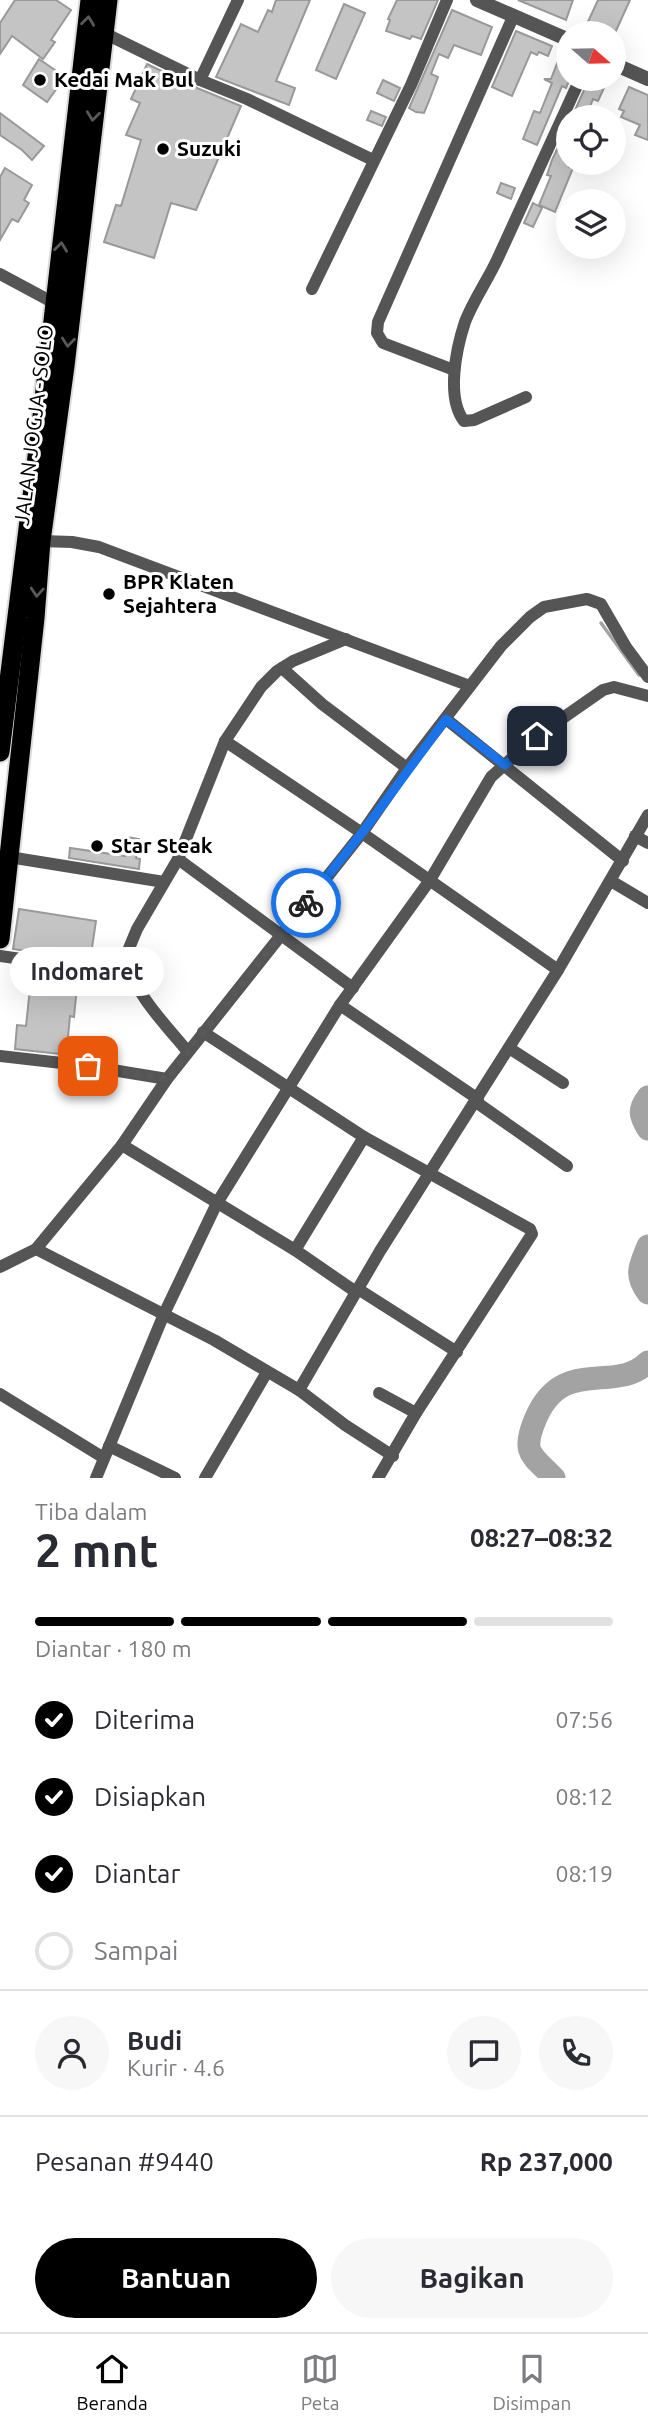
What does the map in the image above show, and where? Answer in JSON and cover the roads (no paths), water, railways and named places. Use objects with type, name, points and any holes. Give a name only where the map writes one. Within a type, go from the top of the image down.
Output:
[{"type":"highway","name":"JALAN JOGJA - SOLO","points":[[0,752],[5,667],[41,425],[90,0]]},
{"type":"highway","name":"JALAN JOGJA - SOLO","points":[[0,939],[36,618],[41,541],[65,366],[108,0]]},
{"type":"street","points":[[200,80],[238,0]]},
{"type":"street","points":[[312,289],[411,85],[447,0]]},
{"type":"street","points":[[477,0],[556,35]]},
{"type":"street","points":[[454,370],[383,342],[377,333],[378,322],[513,17]]},
{"type":"street","points":[[104,33],[373,160]]},
{"type":"street","points":[[626,69],[648,79]]},
{"type":"street","points":[[526,397],[474,420],[464,421],[455,400],[454,370],[465,323],[574,91]]},
{"type":"street","points":[[0,274],[54,303]]},
{"type":"street","points":[[41,541],[72,542],[99,547],[470,686]]},
{"type":"street","points":[[0,1267],[36,1249],[122,1145],[167,1079],[362,833],[407,768],[470,686],[501,646],[530,617],[544,607],[587,599],[601,604],[626,647],[648,677]]},
{"type":"street","points":[[188,1052],[132,980],[125,957],[163,882],[178,859],[225,741],[261,687],[293,661],[346,639]]},
{"type":"street","points":[[282,668],[322,704],[407,768]]},
{"type":"street","points":[[96,1478],[164,1314],[217,1203],[340,1005],[430,880],[491,777],[537,736],[603,690],[614,688],[648,696]]},
{"type":"street","points":[[446,719],[623,861]]},
{"type":"street","points":[[225,741],[558,970]]},
{"type":"street","points":[[299,1390],[357,1291],[558,970],[648,815]]},
{"type":"street","points":[[635,836],[648,843]]},
{"type":"street","points":[[9,857],[163,882]]},
{"type":"street","points":[[178,859],[353,988]]},
{"type":"street","points":[[611,881],[648,903]]},
{"type":"street","points":[[0,956],[71,966],[132,980]]},
{"type":"street","points":[[340,1005],[567,1166]]},
{"type":"street","points":[[203,1032],[364,1137],[530,1229],[532,1234],[416,1413],[378,1478]]},
{"type":"street","points":[[509,1048],[563,1083]]},
{"type":"street","points":[[0,1056],[167,1079]]},
{"type":"street","points":[[295,1250],[364,1137]]},
{"type":"street","points":[[122,1145],[457,1352]]},
{"type":"street","points":[[36,1249],[214,1340],[299,1390],[345,1425],[393,1456]]},
{"type":"street","points":[[205,1478],[267,1373]]},
{"type":"street","points":[[379,1393],[416,1413]]},
{"type":"street","points":[[0,1394],[106,1452],[175,1478]]},
{"type":"waterway","points":[[601,623],[639,675]]},
{"type":"waterway","points":[[648,1097],[641,1113],[648,1129]]},
{"type":"waterway","points":[[648,1246],[640,1275],[648,1293]]},
{"type":"waterway","points":[[554,1478],[535,1459],[529,1447],[531,1431],[546,1400],[559,1388],[574,1381],[620,1376],[635,1371],[648,1362]]},
{"type":"place","name":"Kedai Mak Bul","points":[[40,80]]},
{"type":"place","name":"Suzuki","points":[[163,149]]},
{"type":"place","name":"BPR Klaten Sejahtera","points":[[109,594]]},
{"type":"place","name":"Star Steak","points":[[97,846]]},
{"type":"place","name":"Indomaret","points":[[88,1066]]}]
